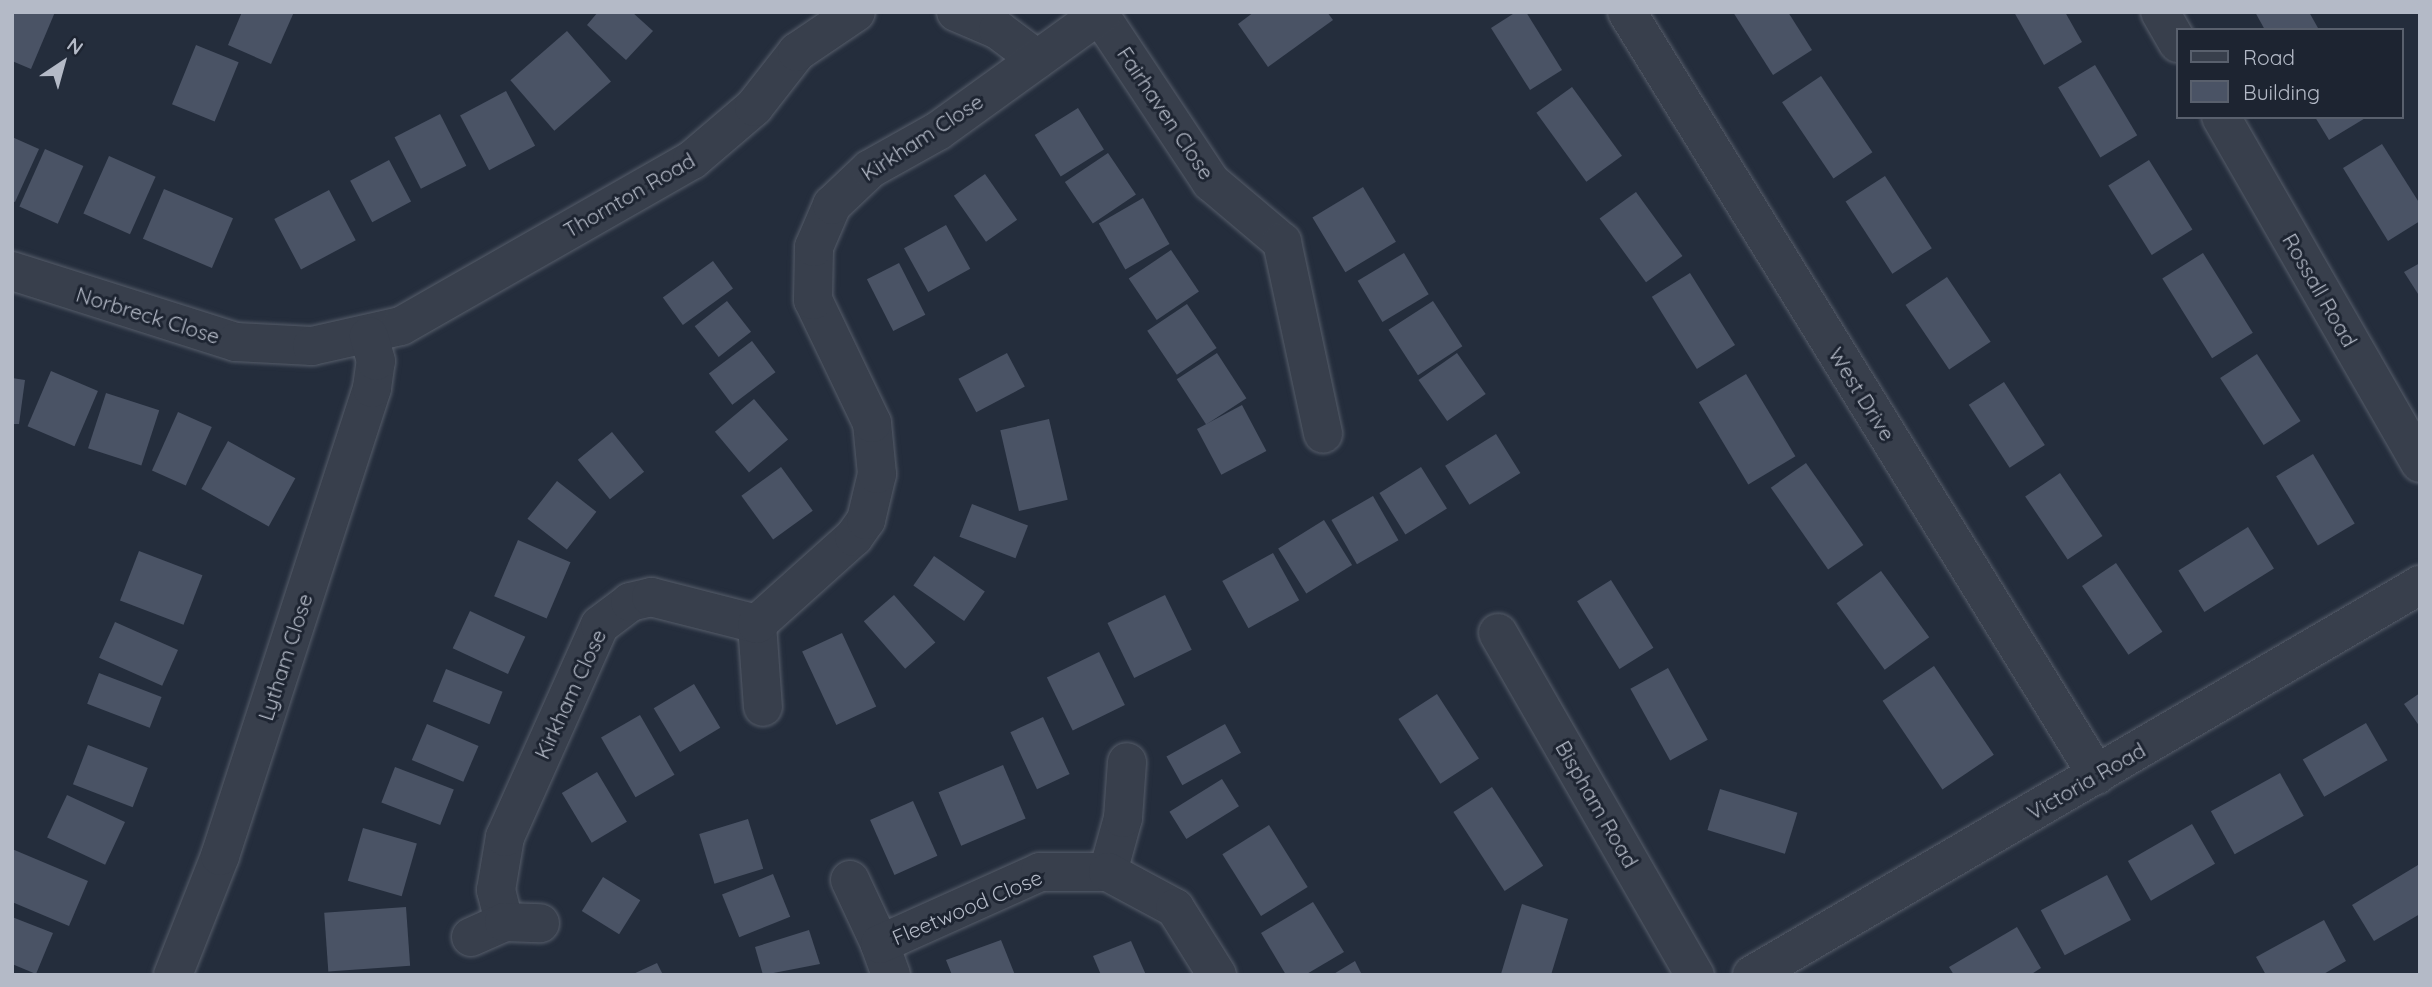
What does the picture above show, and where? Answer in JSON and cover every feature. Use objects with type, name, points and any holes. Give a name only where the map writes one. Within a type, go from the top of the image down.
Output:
[{"type":"street","name":"Thornton Road","points":[[369,335],[429,313],[692,160],[754,107],[796,52],[856,12]]},
{"type":"street","name":"West Drive","points":[[1627,12],[2097,775]]},
{"type":"street","points":[[2160,12],[2176,40]]},
{"type":"street","points":[[961,13],[1037,59],[1101,14]]},
{"type":"street","name":"Fairhaven Close","points":[[1101,14],[1211,182],[1282,242],[1323,434]]},
{"type":"street","name":"Kirkham Close","points":[[505,927],[496,890],[505,837],[600,625],[630,602],[651,597],[757,624],[854,537],[874,496],[878,450],[872,423],[813,300],[820,226],[859,177],[938,131],[1037,59]]},
{"type":"street","name":"Rossall Road","points":[[2222,119],[2420,463]]},
{"type":"street","name":"Norbreck Close","points":[[12,271],[236,342],[312,346],[369,335]]},
{"type":"street","name":"Lytham Close","points":[[173,975],[220,856],[372,388],[376,361],[369,335]]},
{"type":"street","name":"Victoria Road","points":[[1752,975],[2420,585]]},
{"type":"street","points":[[757,624],[763,708]]},
{"type":"street","name":"Bispham Road","points":[[1498,633],[1695,975]]},
{"type":"street","points":[[1108,872],[1123,818],[1127,762]]},
{"type":"street","name":"Fleetwood Close","points":[[850,880],[885,959],[1040,873],[1108,872],[1175,908],[1217,975]]},
{"type":"building","points":[[12,12],[55,12],[31,69],[12,61]]},
{"type":"building","points":[[242,12],[294,12],[271,64],[228,45]]},
{"type":"building","points":[[598,12],[632,12],[653,31],[626,60],[587,25]]},
{"type":"building","points":[[1254,12],[1327,12],[1333,20],[1268,67],[1238,24]]},
{"type":"building","points":[[1516,12],[1526,12],[1562,70],[1530,90],[1491,28]]},
{"type":"building","points":[[1733,12],[1788,12],[1812,50],[1773,75]]},
{"type":"building","points":[[2014,12],[2065,12],[2082,42],[2044,65]]},
{"type":"building","points":[[2255,12],[2309,12],[2318,28],[2264,28]]},
{"type":"building","points":[[567,31],[611,82],[554,131],[510,80]]},
{"type":"building","points":[[196,45],[239,62],[215,122],[172,104]]},
{"type":"building","points":[[2095,65],[2137,135],[2100,157],[2058,87]]},
{"type":"building","points":[[1821,76],[1872,152],[1833,179],[1782,102]]},
{"type":"building","points":[[1572,87],[1622,156],[1586,182],[1536,113]]},
{"type":"building","points":[[506,91],[535,146],[489,170],[460,115]]},
{"type":"building","points":[[1078,108],[1104,150],[1061,177],[1035,135]]},
{"type":"building","points":[[440,114],[466,166],[421,189],[395,137]]},
{"type":"building","points":[[2316,119],[2364,119],[2329,140]]},
{"type":"building","points":[[12,137],[39,149],[15,202],[12,201]]},
{"type":"building","points":[[2382,144],[2420,204],[2420,221],[2388,241],[2343,168]]},
{"type":"building","points":[[45,149],[83,166],[58,224],[19,207]]},
{"type":"building","points":[[1108,153],[1136,194],[1093,224],[1065,182]]},
{"type":"building","points":[[109,156],[156,177],[130,234],[83,214]]},
{"type":"building","points":[[389,160],[411,201],[372,222],[350,181]]},
{"type":"building","points":[[2149,160],[2192,230],[2152,255],[2108,185]]},
{"type":"building","points":[[985,174],[1017,220],[986,242],[954,196]]},
{"type":"building","points":[[1885,176],[1932,248],[1892,274],[1846,202]]},
{"type":"building","points":[[1363,187],[1396,242],[1345,272],[1312,217]]},
{"type":"building","points":[[164,189],[233,218],[212,268],[143,239]]},
{"type":"building","points":[[329,190],[356,240],[301,269],[274,219]]},
{"type":"building","points":[[1636,192],[1682,256],[1646,282],[1600,218]]},
{"type":"building","points":[[1143,198],[1170,244],[1125,269],[1099,224]]},
{"type":"building","points":[[946,225],[970,269],[928,292],[904,248]]},
{"type":"building","points":[[1171,250],[1199,291],[1157,320],[1129,279]]},
{"type":"building","points":[[1404,253],[1429,294],[1382,322],[1358,281]]},
{"type":"building","points":[[2203,253],[2253,333],[2212,358],[2162,278]]},
{"type":"building","points":[[713,261],[733,289],[683,325],[663,297]]},
{"type":"building","points":[[899,263],[925,315],[893,331],[867,279]]},
{"type":"building","points":[[2420,263],[2420,297],[2404,272]]},
{"type":"building","points":[[1690,273],[1735,345],[1697,369],[1652,297]]},
{"type":"building","points":[[1947,277],[1991,342],[1949,370],[1906,305]]},
{"type":"building","points":[[727,301],[751,332],[719,357],[695,326]]},
{"type":"building","points":[[1433,301],[1462,346],[1418,375],[1389,330]]},
{"type":"building","points":[[1187,304],[1217,348],[1177,375],[1147,331]]},
{"type":"building","points":[[752,341],[775,372],[732,405],[709,373]]},
{"type":"building","points":[[1007,353],[1025,387],[976,412],[958,379]]},
{"type":"building","points":[[1217,353],[1246,398],[1206,424],[1177,379]]},
{"type":"building","points":[[1457,353],[1486,394],[1447,421],[1418,380]]},
{"type":"building","points":[[2257,354],[2301,421],[2264,445],[2220,378]]},
{"type":"building","points":[[51,371],[98,391],[75,446],[28,426]]},
{"type":"building","points":[[1746,374],[1795,456],[1748,485],[1699,402]]},
{"type":"building","points":[[12,378],[25,380],[19,424],[12,424]]},
{"type":"building","points":[[2004,382],[2045,445],[2010,468],[1969,405]]},
{"type":"building","points":[[106,393],[159,410],[141,465],[88,448]]},
{"type":"building","points":[[754,399],[788,440],[749,472],[715,432]]},
{"type":"building","points":[[1242,405],[1266,451],[1221,475],[1197,429]]},
{"type":"building","points":[[178,412],[212,427],[186,486],[152,470]]},
{"type":"building","points":[[1049,419],[1068,500],[1019,511],[1000,430]]},
{"type":"building","points":[[612,432],[644,472],[610,499],[578,460]]},
{"type":"building","points":[[1496,434],[1520,473],[1469,505],[1445,466]]},
{"type":"building","points":[[228,441],[295,478],[269,526],[201,489]]},
{"type":"building","points":[[2313,454],[2355,523],[2318,546],[2276,476]]},
{"type":"building","points":[[1806,463],[1863,545],[1828,570],[1771,488]]},
{"type":"building","points":[[781,467],[813,511],[773,539],[741,496]]},
{"type":"building","points":[[1421,467],[1447,509],[1405,535],[1379,493]]},
{"type":"building","points":[[2060,473],[2102,536],[2068,559],[2025,496]]},
{"type":"building","points":[[557,481],[596,512],[567,550],[527,519]]},
{"type":"building","points":[[1373,496],[1398,540],[1357,564],[1331,520]]},
{"type":"building","points":[[972,504],[1028,526],[1015,558],[959,537]]},
{"type":"building","points":[[1324,520],[1352,565],[1306,594],[1278,549]]},
{"type":"building","points":[[2248,527],[2274,569],[2204,612],[2178,570]]},
{"type":"building","points":[[518,540],[570,562],[547,618],[494,596]]},
{"type":"building","points":[[139,551],[202,575],[183,625],[120,600]]},
{"type":"building","points":[[1273,553],[1299,600],[1248,628],[1222,581]]},
{"type":"building","points":[[934,556],[985,592],[964,621],[913,585]]},
{"type":"building","points":[[2116,563],[2162,632],[2128,655],[2082,586]]},
{"type":"building","points":[[1881,571],[1929,637],[1885,670],[1837,603]]},
{"type":"building","points":[[1611,580],[1653,648],[1619,669],[1577,601]]},
{"type":"building","points":[[894,595],[935,643],[905,669],[864,621]]},
{"type":"building","points":[[1165,595],[1192,650],[1134,678],[1107,623]]},
{"type":"building","points":[[470,611],[525,637],[508,674],[453,648]]},
{"type":"building","points":[[115,622],[178,650],[162,686],[99,658]]},
{"type":"building","points":[[842,633],[876,706],[836,725],[802,652]]},
{"type":"building","points":[[1099,652],[1125,705],[1073,730],[1047,677]]},
{"type":"building","points":[[1934,666],[1994,755],[1942,789],[1883,701]]},
{"type":"building","points":[[1668,668],[1708,740],[1670,761],[1630,689]]},
{"type":"building","points":[[446,669],[503,692],[489,724],[433,701]]},
{"type":"building","points":[[99,673],[162,697],[150,728],[87,704]]},
{"type":"building","points":[[694,684],[720,728],[680,752],[654,708]]},
{"type":"building","points":[[2420,693],[2420,727],[2404,704]]},
{"type":"building","points":[[1437,694],[1479,759],[1440,784],[1398,719]]},
{"type":"building","points":[[640,715],[674,775],[636,797],[601,738]]},
{"type":"building","points":[[1043,717],[1070,774],[1037,789],[1010,732]]},
{"type":"building","points":[[2366,723],[2388,760],[2324,797],[2303,760]]},
{"type":"building","points":[[427,724],[479,746],[463,782],[412,760]]},
{"type":"building","points":[[1225,724],[1241,753],[1182,785],[1166,756]]},
{"type":"building","points":[[88,745],[148,768],[133,807],[73,784]]},
{"type":"building","points":[[1003,765],[1026,818],[961,846],[939,792]]},
{"type":"building","points":[[395,767],[454,790],[440,825],[381,802]]},
{"type":"building","points":[[597,772],[627,822],[592,843],[562,793]]},
{"type":"building","points":[[2280,773],[2304,816],[2235,854],[2211,811]]},
{"type":"building","points":[[1222,779],[1239,806],[1186,839],[1169,812]]},
{"type":"building","points":[[1492,787],[1543,866],[1505,891],[1453,812]]},
{"type":"building","points":[[1720,789],[1797,813],[1785,854],[1707,830]]},
{"type":"building","points":[[67,795],[125,822],[105,865],[47,838]]},
{"type":"building","points":[[913,801],[937,856],[894,875],[870,820]]},
{"type":"building","points":[[748,819],[763,869],[714,884],[699,834]]},
{"type":"building","points":[[2192,824],[2215,864],[2151,901],[2128,861]]},
{"type":"building","points":[[1269,825],[1308,887],[1261,916],[1222,854]]},
{"type":"building","points":[[363,828],[417,843],[402,896],[348,881]]},
{"type":"building","points":[[12,849],[88,881],[69,926],[12,902]]},
{"type":"building","points":[[2418,865],[2420,914],[2374,941],[2352,905]]},
{"type":"building","points":[[773,874],[790,917],[739,937],[722,895]]},
{"type":"building","points":[[2107,875],[2131,920],[2065,955],[2041,910]]},
{"type":"building","points":[[603,877],[640,900],[619,934],[582,911]]},
{"type":"building","points":[[1313,902],[1344,952],[1305,975],[1286,975],[1261,933]]},
{"type":"building","points":[[1522,904],[1568,919],[1551,975],[1501,974]]},
{"type":"building","points":[[406,907],[410,966],[328,972],[324,913]]},
{"type":"building","points":[[12,917],[53,933],[36,974],[12,964]]},
{"type":"building","points":[[2324,920],[2346,961],[2322,975],[2266,975],[2256,957]]},
{"type":"building","points":[[2017,927],[2041,968],[2030,975],[1954,975],[1949,967]]},
{"type":"building","points":[[809,930],[820,964],[763,975],[755,947]]},
{"type":"building","points":[[1001,940],[1015,975],[952,975],[946,960]]},
{"type":"building","points":[[1131,941],[1146,975],[1101,975],[1093,956]]},
{"type":"building","points":[[1355,961],[1362,975],[1332,975]]},
{"type":"building","points":[[657,963],[663,975],[631,975]]}]
